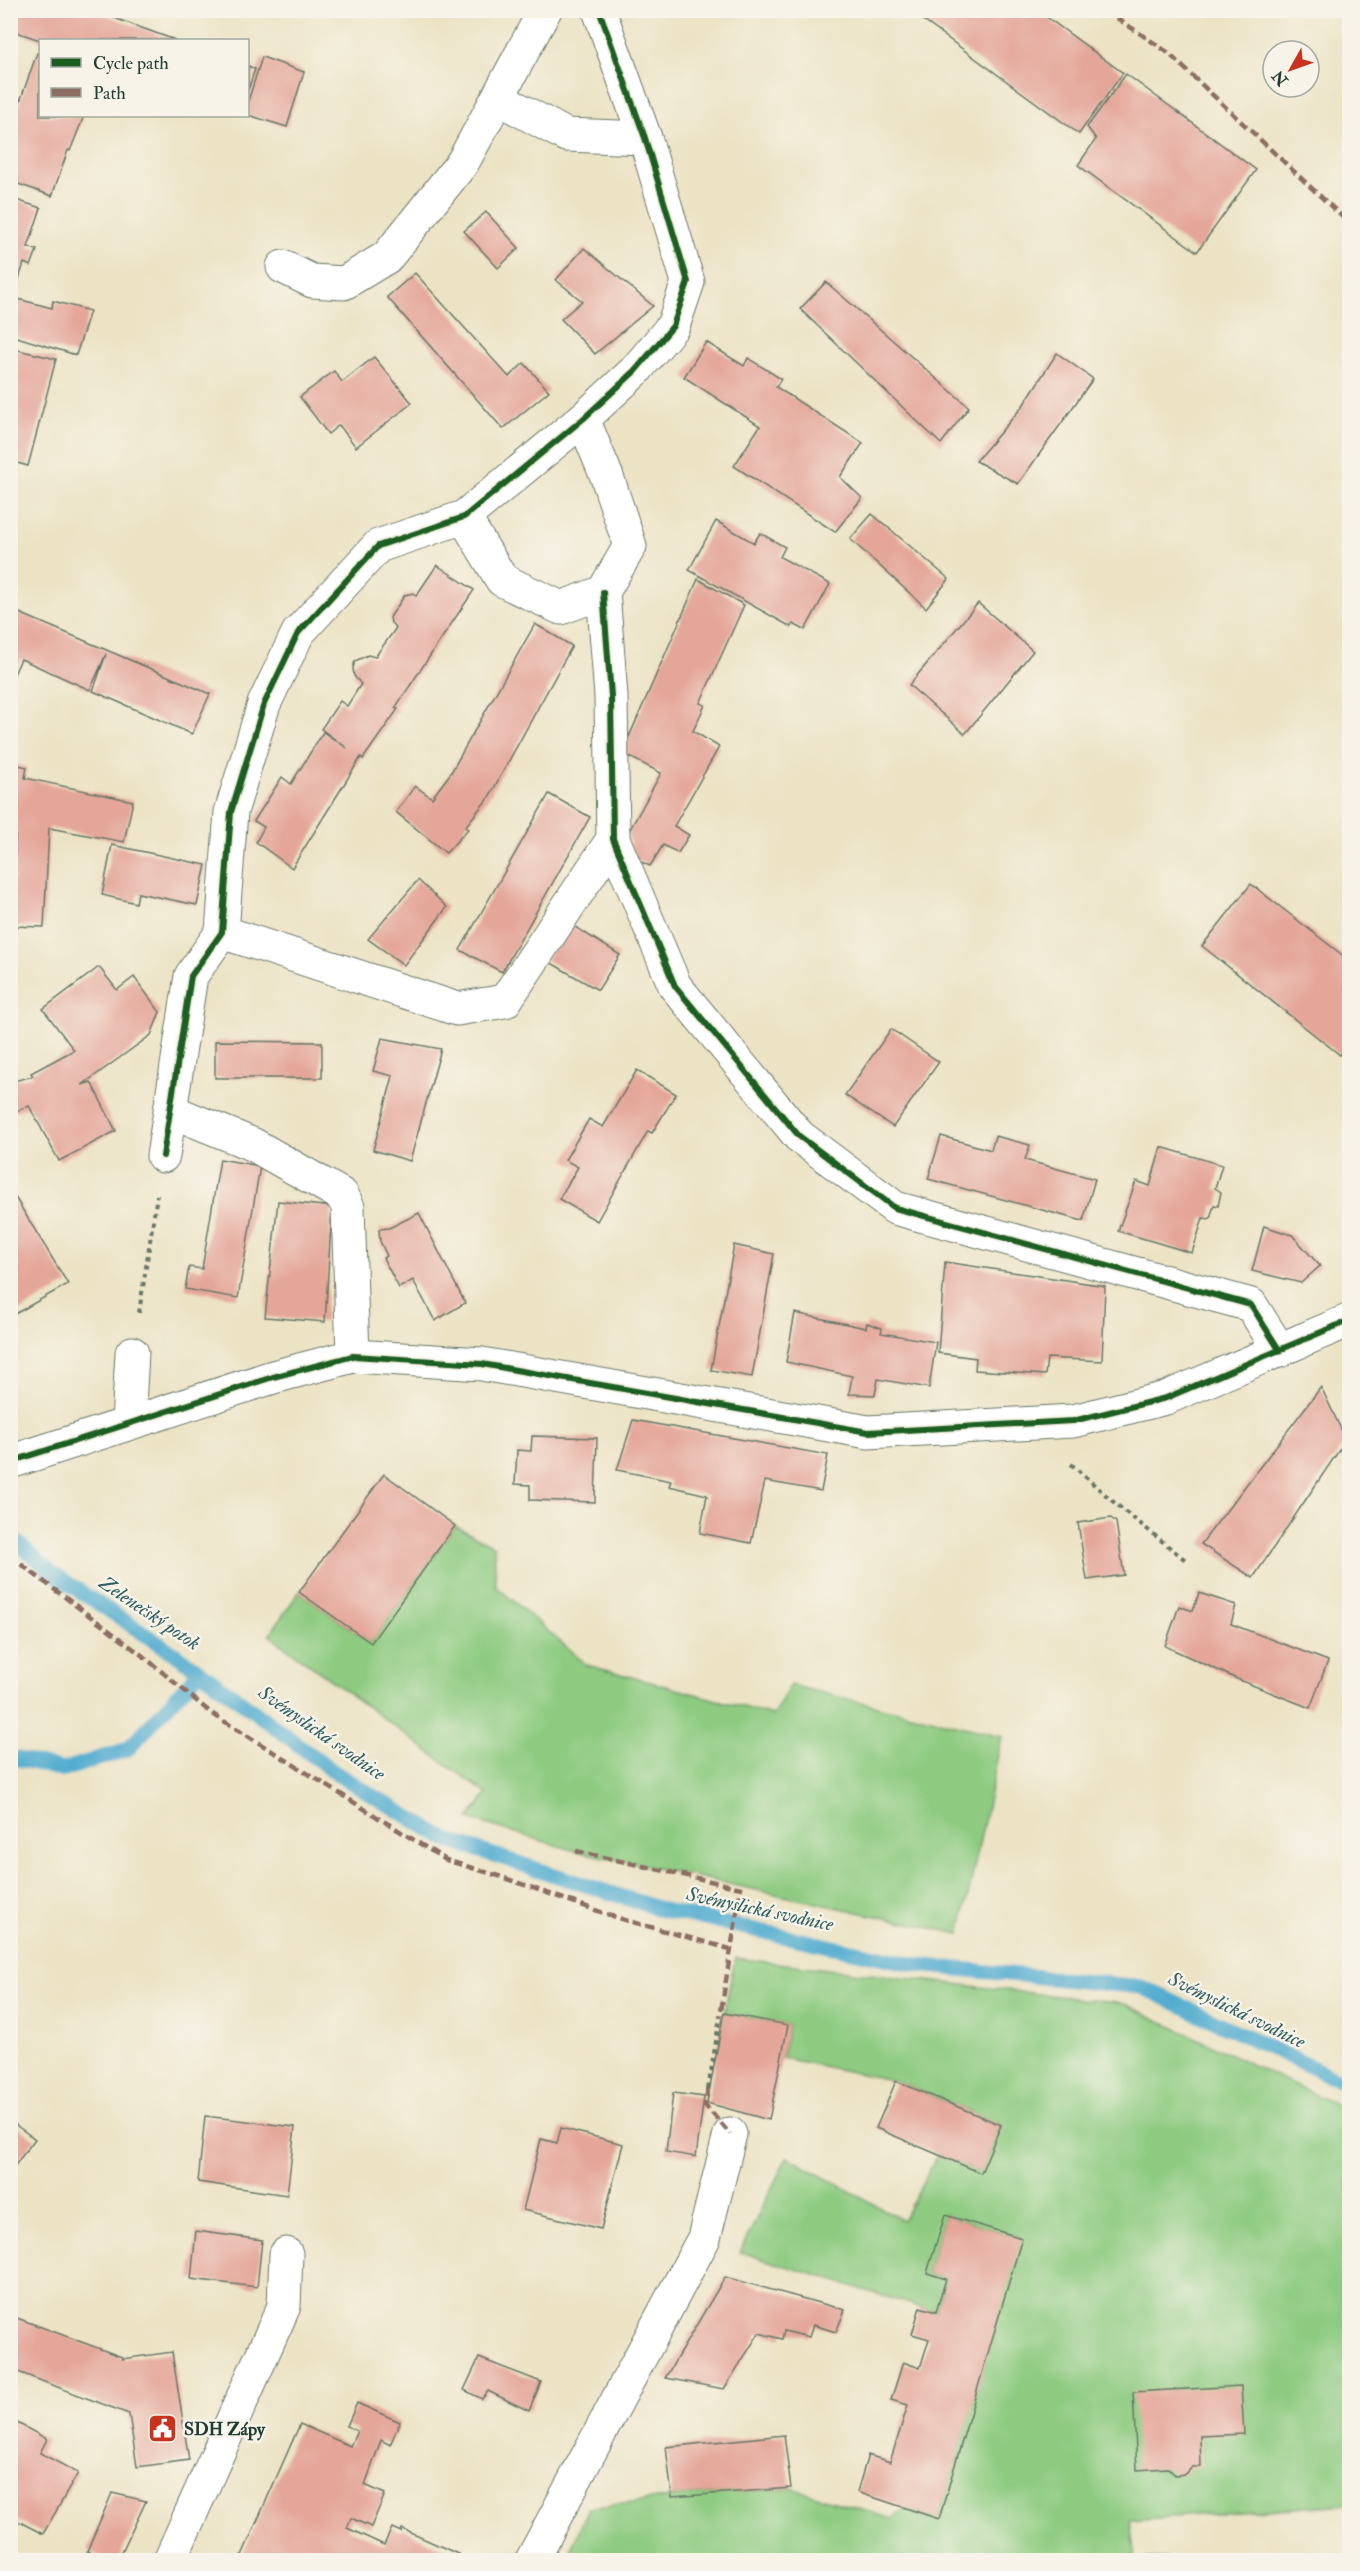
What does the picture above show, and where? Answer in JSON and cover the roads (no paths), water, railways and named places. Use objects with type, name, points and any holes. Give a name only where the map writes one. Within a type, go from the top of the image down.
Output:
[{"type":"street","points":[[283,267],[312,281],[344,283],[387,257],[463,162],[545,10]]},
{"type":"street","points":[[163,1156],[191,976],[222,932],[231,812],[264,704],[298,633],[378,546],[464,517],[583,419],[635,371],[673,326],[688,282],[645,138],[598,10]]},
{"type":"street","points":[[498,98],[566,135],[645,138]]},
{"type":"street","points":[[583,419],[607,477],[630,546],[603,592],[610,696],[613,839],[675,986],[799,1136],[895,1208],[1251,1305],[1280,1351]]},
{"type":"street","points":[[464,517],[502,580],[561,608],[603,592]]},
{"type":"street","points":[[222,932],[457,1009],[505,1001],[613,839]]},
{"type":"street","points":[[171,1111],[254,1145],[342,1195],[348,1207],[353,1356]]},
{"type":"street","points":[[10,1462],[273,1377],[353,1356],[482,1364],[868,1432],[1073,1421],[1166,1398],[1350,1320]]},
{"type":"street","points":[[128,1423],[132,1353]]},
{"type":"street","points":[[532,2560],[704,2238],[730,2134]]},
{"type":"street","points":[[170,2560],[284,2306],[286,2254]]},
{"type":"waterway","name":"Svémyslická svodnice","points":[[10,1536],[51,1572],[200,1671],[128,1749],[63,1770],[10,1757]]},
{"type":"waterway","name":"Svémyslická svodnice","points":[[200,1671],[337,1774],[447,1840],[663,1910],[917,1965],[1142,1987],[1341,2081],[1350,2088]]},
{"type":"place","name":"SDH Zápy","points":[[163,2429]]},
{"type":"water label","name":"Zelenečský potok","points":[[150,1613]]}]
